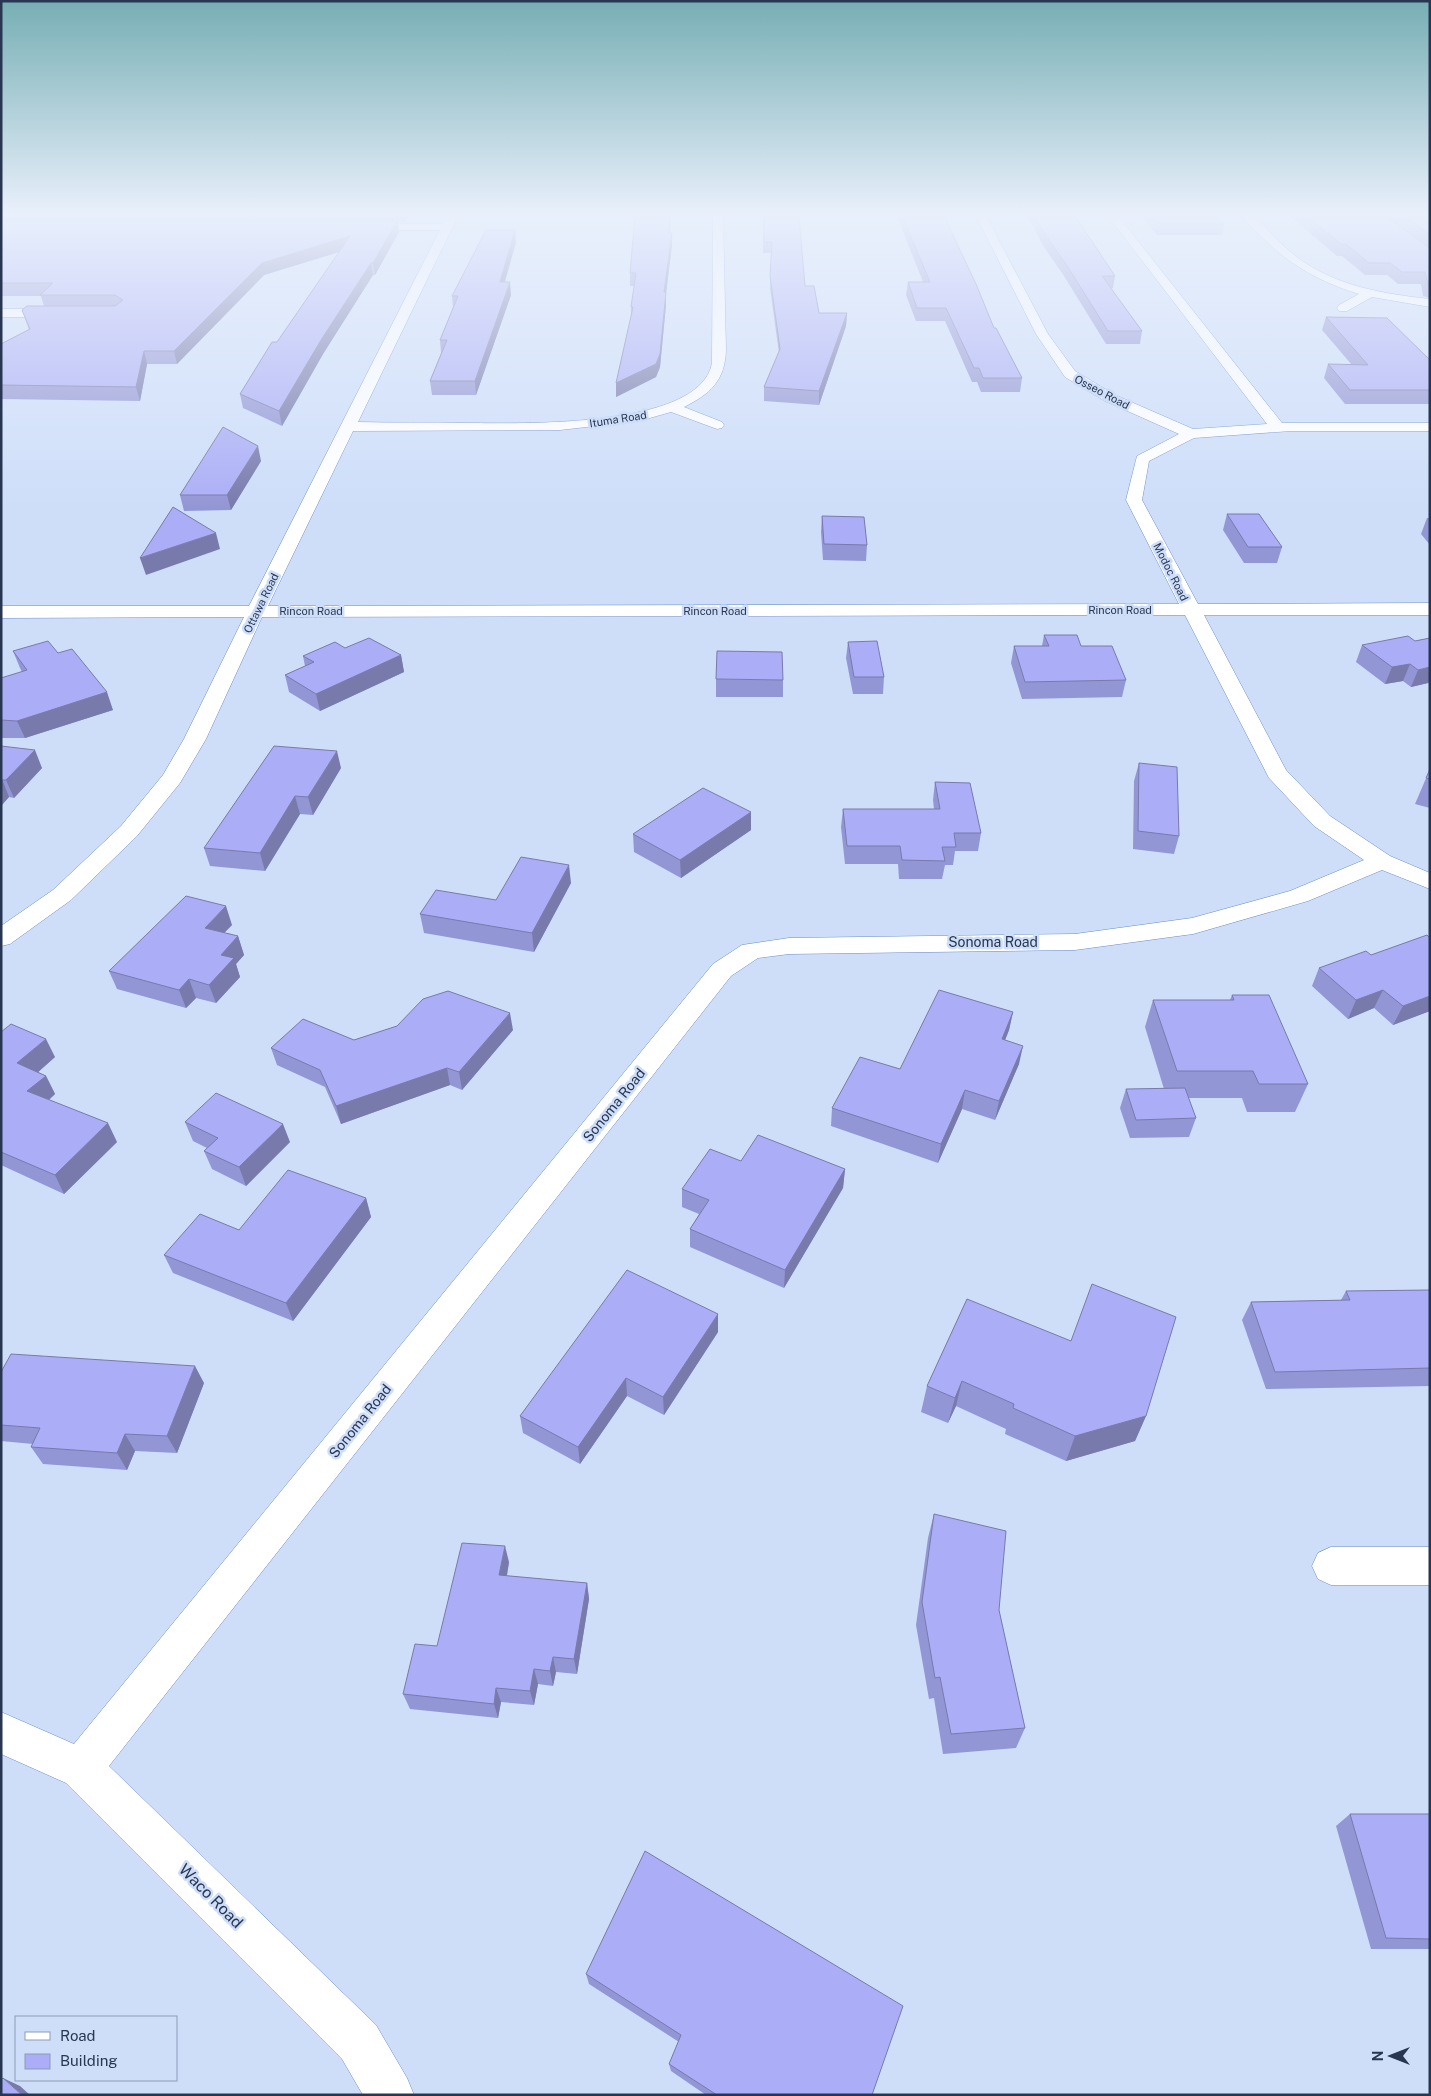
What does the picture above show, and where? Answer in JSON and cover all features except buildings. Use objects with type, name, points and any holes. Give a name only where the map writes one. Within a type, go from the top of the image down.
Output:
[{"type":"street","name":"Ottawa Road","points":[[1,938],[62,895],[129,832],[166,786],[195,739],[256,611],[404,314]]},
{"type":"street","name":"Ituma Road","points":[[348,426],[556,426],[616,421],[673,408],[707,388],[716,373],[719,346],[719,314]]},
{"type":"street","name":"Osseo Road","points":[[1032,314],[1042,334],[1070,374],[1110,398],[1191,434]]},
{"type":"street","points":[[1189,314],[1278,428]]},
{"type":"street","points":[[673,408],[717,425]]},
{"type":"street","name":"Modoc Road","points":[[1430,427],[1278,428],[1191,434],[1142,459],[1134,500],[1277,773],[1322,821],[1382,861],[1430,882]]},
{"type":"street","name":"Rincon Road","points":[[1,612],[1430,609]]},
{"type":"street","name":"Sonoma Road","points":[[81,1768],[722,970],[751,951],[789,946],[1075,942],[1193,926],[1299,896],[1382,861]]},
{"type":"street","points":[[1332,1566],[1430,1566]]},
{"type":"street","name":"Waco Road","points":[[1,1733],[81,1768],[359,2042],[390,2095]]}]
